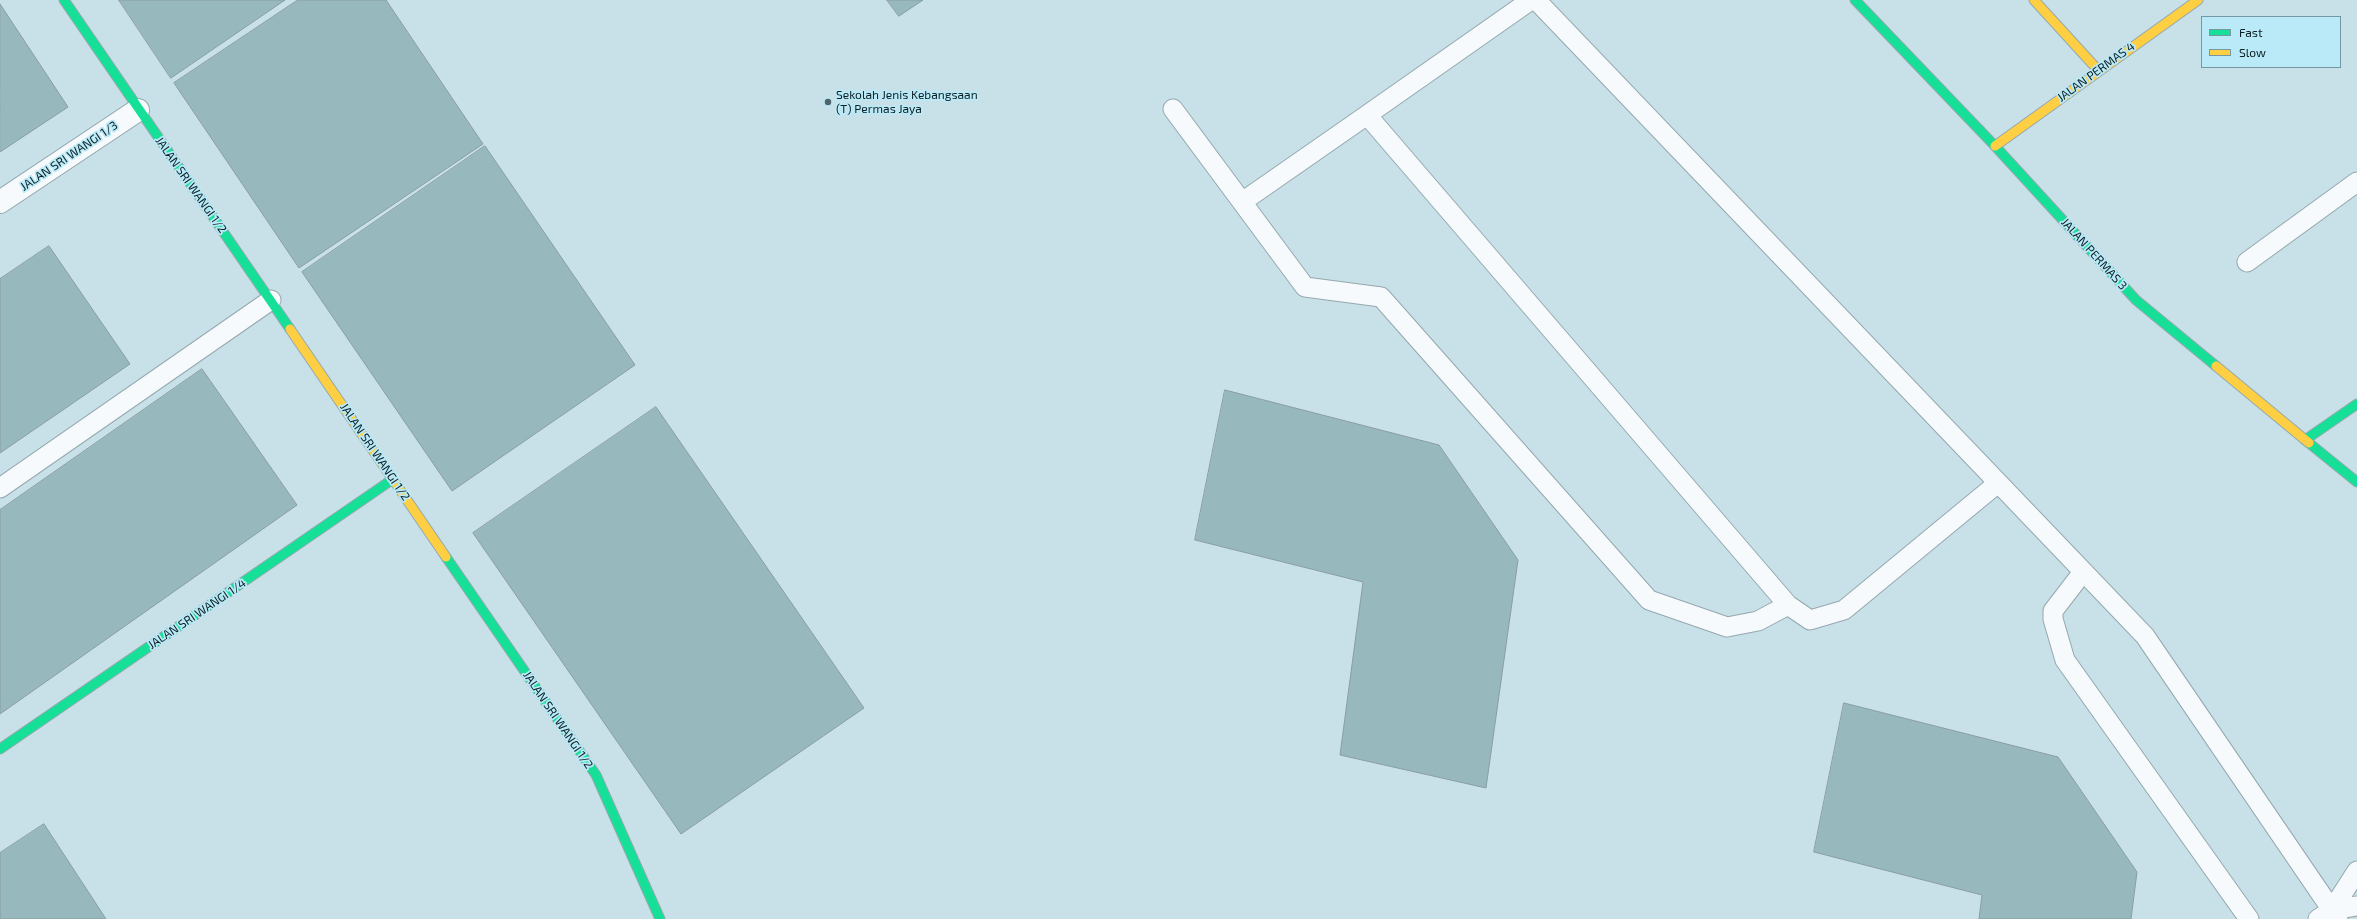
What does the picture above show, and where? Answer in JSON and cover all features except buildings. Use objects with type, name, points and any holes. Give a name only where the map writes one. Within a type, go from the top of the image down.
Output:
[{"type":"street","name":"JALAN SRI WANGI 1/2","points":[[64,0],[138,110],[271,300],[596,775],[660,919]]},
{"type":"street","name":"JALAN PERMAS 3","points":[[1855,0],[1995,146],[2136,300],[2357,482]]},
{"type":"street","points":[[2034,0],[2098,70]]},
{"type":"street","name":"JALAN PERMAS 4","points":[[1995,146],[2098,70],[2198,0]]},
{"type":"street","name":"JALAN SRI WANGI 1/3","points":[[0,202],[138,110]]},
{"type":"street","points":[[2305,440],[2357,404]]},
{"type":"street","name":"JALAN SRI WANGI 1/4","points":[[0,749],[393,479]]},
{"type":"lane","points":[[1242,202],[1531,0]]},
{"type":"lane","points":[[1536,0],[2145,636],[2330,916]]},
{"type":"lane","points":[[1173,110],[1305,287],[1381,297],[1649,600],[1727,627],[1758,621],[1788,605]]},
{"type":"lane","points":[[1367,115],[1788,605],[1810,620],[1844,610],[1998,483]]},
{"type":"lane","points":[[2247,262],[2357,182]]},
{"type":"lane","points":[[0,488],[271,300]]},
{"type":"lane","points":[[2083,572],[2053,611],[2053,619],[2065,660],[2249,919]]},
{"type":"lane","points":[[2330,916],[2357,871]]},
{"type":"lane","points":[[2330,916],[2357,906]]},
{"type":"traffic: fast","points":[[64,0],[290,329]]},
{"type":"traffic: fast","points":[[1855,0],[1995,146],[2136,300],[2216,366]]},
{"type":"traffic: fast","points":[[2305,440],[2357,404]]},
{"type":"traffic: fast","points":[[2309,443],[2357,482]]},
{"type":"traffic: fast","points":[[0,749],[393,479]]},
{"type":"traffic: fast","points":[[446,557],[596,775],[660,919]]},
{"type":"traffic: slow","points":[[2034,0],[2098,70]]},
{"type":"traffic: slow","points":[[1995,146],[2198,0]]},
{"type":"traffic: slow","points":[[290,329],[446,557]]},
{"type":"traffic: slow","points":[[2216,366],[2309,443]]},
{"type":"place","name":"Sekolah Jenis Kebangsaan (T) Permas Jaya","points":[[828,102]]}]
